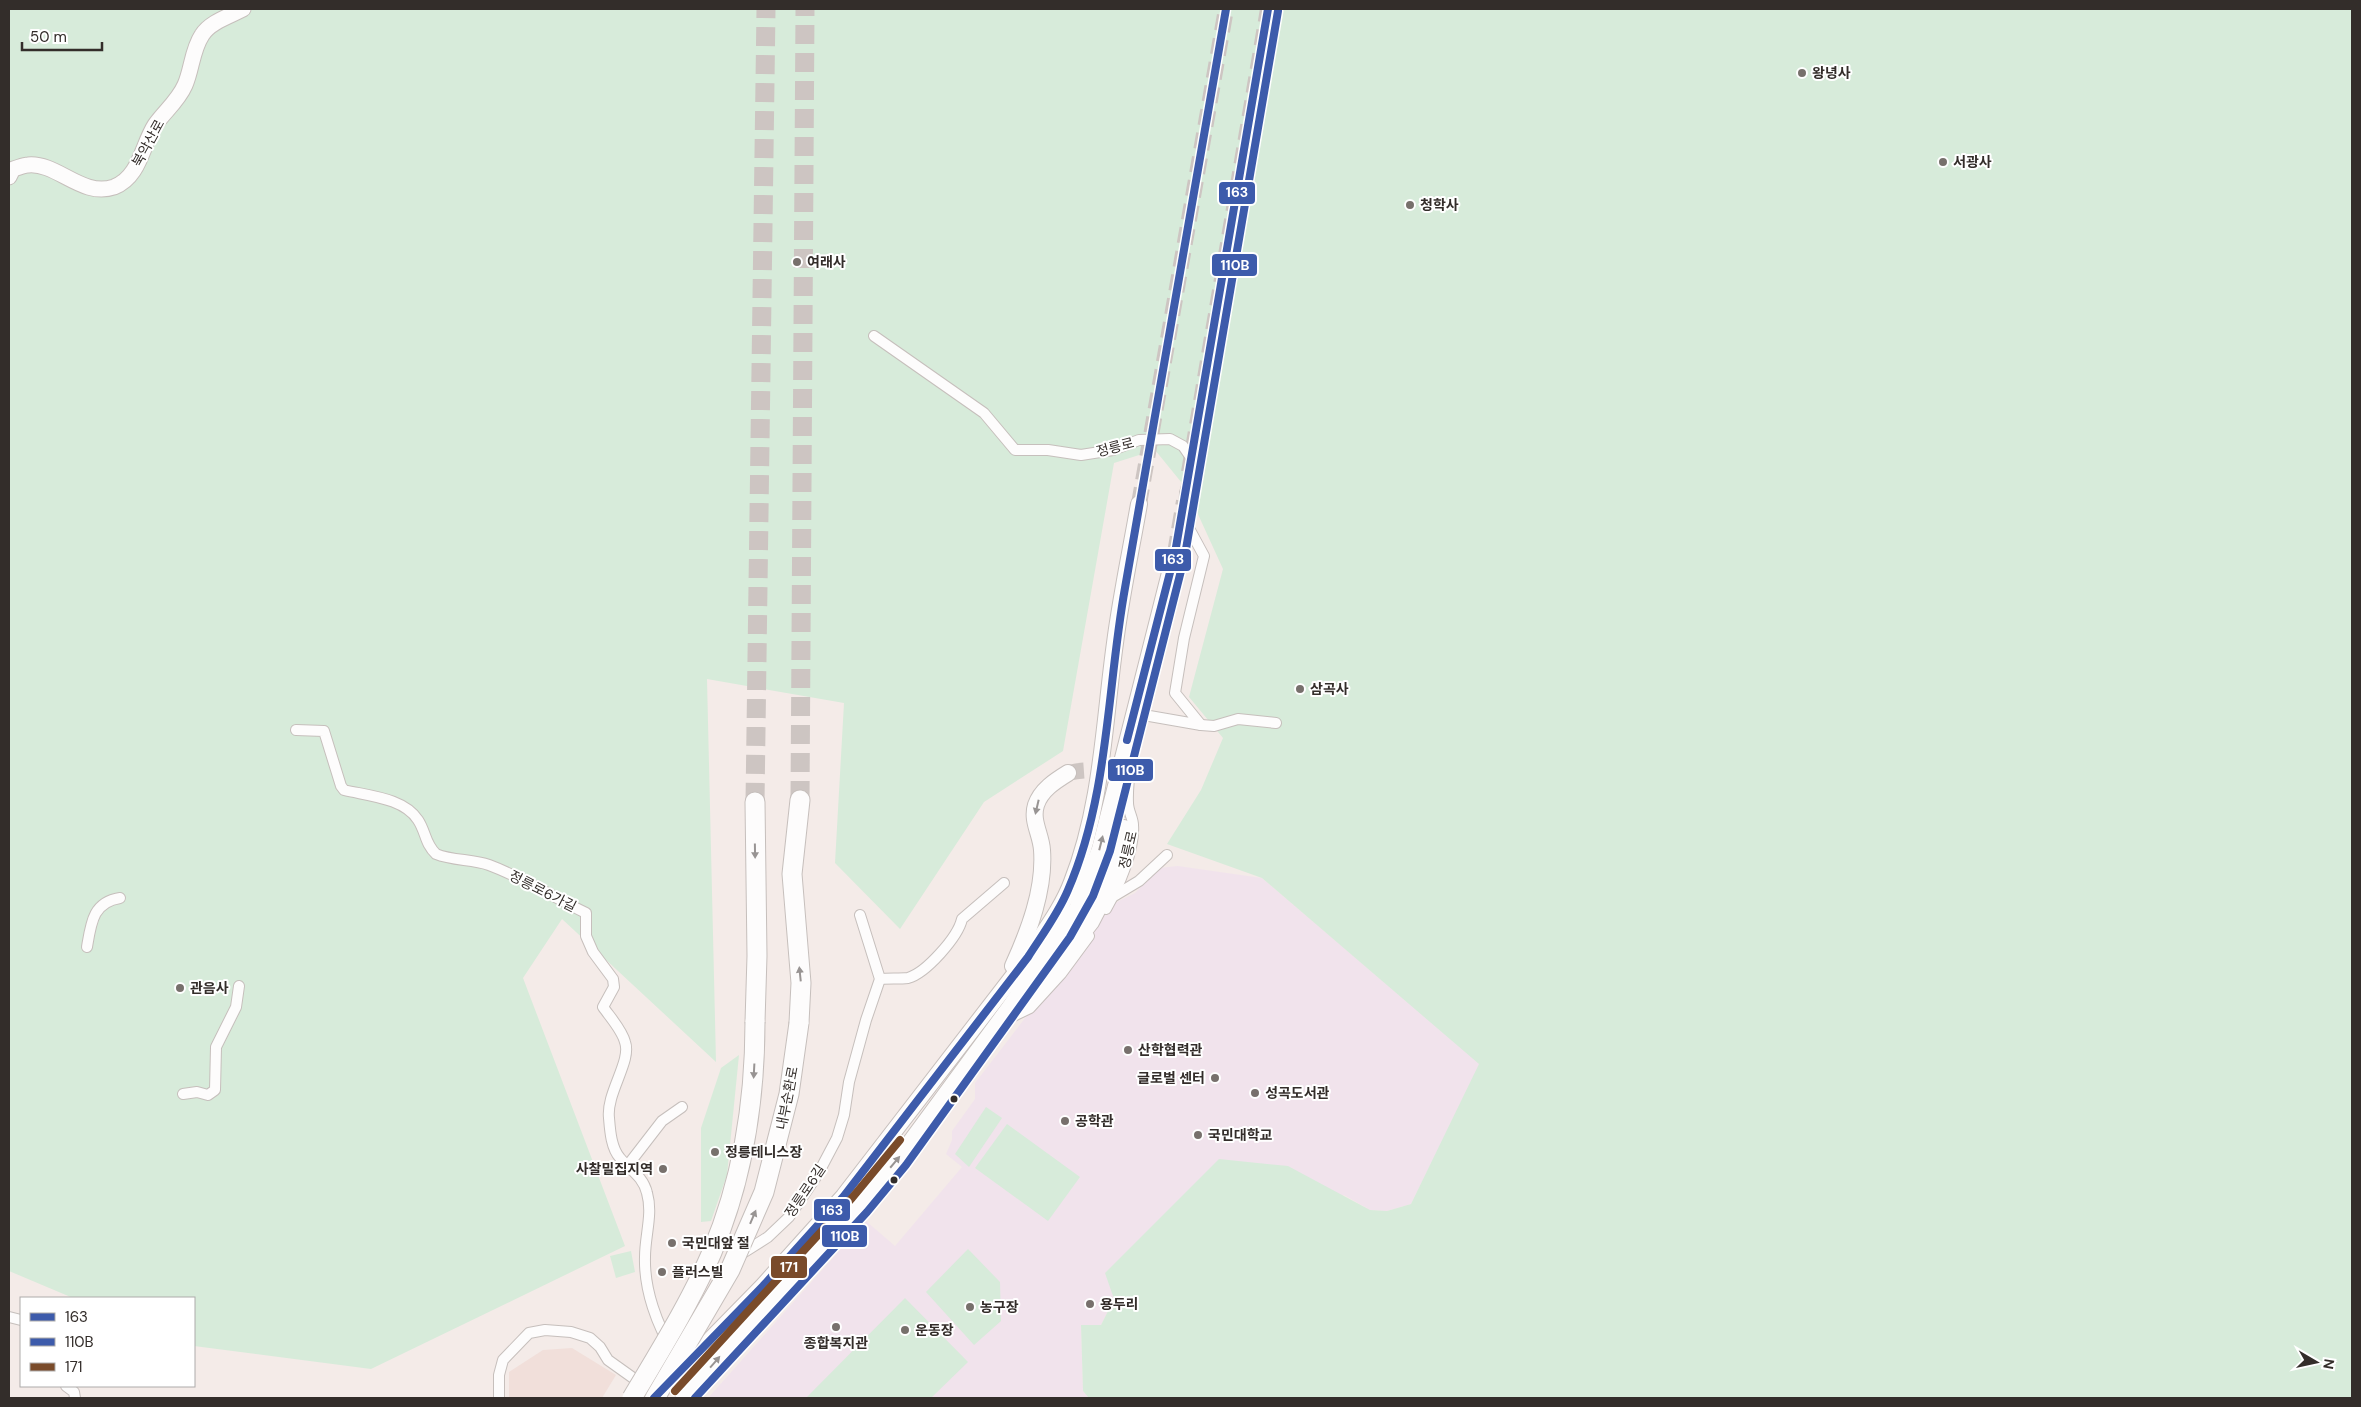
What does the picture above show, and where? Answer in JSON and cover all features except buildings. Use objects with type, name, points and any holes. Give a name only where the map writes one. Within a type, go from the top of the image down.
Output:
[{"type":"highway","name":"내부순환로","points":[[655,1397],[730,1270],[764,1192],[789,1094],[799,1023],[801,983],[792,874],[800,800]]},
{"type":"highway","points":[[632,1398],[693,1292],[712,1252],[736,1183],[750,1111],[754,1073],[757,956],[755,802]]},
{"type":"main road","points":[[655,1397],[715,1333],[763,1286],[844,1196],[1008,982],[1053,919],[1072,884],[1085,846],[1095,801],[1115,641],[1140,504]]},
{"type":"main road","name":"정릉로","points":[[687,1395],[860,1205],[927,1122],[1010,1007],[1077,908],[1091,878],[1100,849],[1175,553]]},
{"type":"main road","points":[[1008,982],[1036,902],[1041,874],[1042,850],[1034,820],[1036,804],[1046,789],[1068,773]]},
{"type":"main road","points":[[1010,1007],[1038,990],[1091,922],[1114,871],[1124,828]]},
{"type":"main road","points":[[927,1122],[923,1123],[920,1120],[922,1111],[962,1060],[967,1034]]},
{"type":"street","name":"북악산로","points":[[9,177],[13,169],[28,164],[51,170],[79,184],[98,189],[114,187],[123,181],[137,166],[154,127],[176,101],[185,84],[202,34],[211,26],[243,9]]},
{"type":"street","name":"정릉로","points":[[874,336],[984,413],[1015,450],[1048,450],[1080,455],[1113,450],[1139,440],[1160,439],[1170,439],[1183,446],[1194,462],[1185,493],[1184,519],[1204,556],[1184,638],[1175,693],[1201,725]]},
{"type":"street","name":"정릉로","points":[[998,1023],[1030,1008],[1044,994],[1082,948],[1114,896],[1133,836],[1134,825],[1128,806],[1128,790],[1138,714],[1156,622]]},
{"type":"street","points":[[1138,714],[1214,726],[1238,719],[1276,723]]},
{"type":"street","name":"정릉로6가길","points":[[296,730],[324,731],[340,786],[344,790],[408,807],[423,830],[425,841],[436,854],[487,864],[524,879],[558,900],[586,914],[586,936],[594,952],[613,979],[614,987],[603,1007],[625,1041],[627,1057],[615,1082],[608,1116],[613,1143],[618,1156],[638,1174],[647,1192],[649,1219],[644,1255],[645,1274],[660,1330],[674,1353]]},
{"type":"street","name":"정릉로","points":[[1114,896],[1134,884],[1167,855]]},
{"type":"street","points":[[860,915],[880,978],[909,978],[927,966],[947,947],[960,928],[962,919],[1004,883]]},
{"type":"street","points":[[87,947],[95,913],[107,900],[120,898]]},
{"type":"street","name":"정릉로6길","points":[[655,1397],[674,1353],[721,1270],[768,1237],[789,1217],[818,1174],[837,1138],[844,1115],[849,1082],[880,978]]},
{"type":"street","points":[[183,1094],[197,1092],[208,1095],[215,1090],[216,1047],[236,1007],[239,986]]},
{"type":"street","points":[[628,1165],[662,1122],[682,1107]]},
{"type":"street","points":[[499,1398],[499,1375],[503,1360],[529,1333],[545,1330],[571,1332],[590,1338],[600,1347],[608,1360],[655,1397]]},
{"type":"shaded area","name":"국민대학교","points":[[1178,866],[1262,878],[1480,1064],[1411,1204],[1387,1211],[1370,1210],[1344,1195],[1114,1299],[1101,1325],[1081,1325],[1083,1391],[1089,1398],[708,1398],[866,1221],[895,1246],[962,1167],[946,1154],[952,1140],[952,1131],[975,1099],[975,1083],[1113,904],[1135,893],[1159,868]]},
{"type":"shaded area","points":[[572,1348],[616,1375],[602,1398],[509,1398],[509,1372],[543,1350]]},
{"type":"green space","points":[[9,9],[2352,9],[2352,1398],[1089,1398],[1083,1391],[1081,1325],[1101,1325],[1114,1299],[1105,1273],[1219,1159],[1288,1166],[1370,1210],[1387,1211],[1411,1204],[1479,1064],[1262,878],[1167,844],[1201,790],[1223,738],[1189,697],[1223,569],[1186,488],[1155,450],[1114,463],[1063,751],[984,802],[900,929],[835,863],[844,703],[707,679],[716,1062],[562,919],[523,978],[625,1246],[371,1369],[195,1346],[195,1297],[71,1297],[9,1271]]},
{"type":"green space","name":"정릉테니스장","points":[[739,1055],[727,1175],[711,1221],[701,1222],[701,1128],[721,1068]]},
{"type":"green space","points":[[986,1107],[1002,1118],[969,1167],[955,1154]]},
{"type":"green space","points":[[1007,1124],[1080,1177],[1048,1221],[975,1168]]},
{"type":"green space","name":"농구장","points":[[968,1249],[1000,1282],[1001,1321],[974,1345],[926,1292]]},
{"type":"green space","points":[[631,1251],[635,1272],[616,1278],[610,1256]]},
{"type":"green space","name":"운동장","points":[[905,1298],[968,1362],[931,1398],[806,1398]]},
{"type":"tunnel","points":[[755,802],[766,9]]},
{"type":"tunnel","points":[[800,800],[805,9]]},
{"type":"tunnel","points":[[1139,504],[1226,9]]},
{"type":"tunnel","points":[[1189,472],[1268,9]]},
{"type":"tunnel","points":[[1175,553],[1184,501]]},
{"type":"tunnel","points":[[1068,773],[1098,771],[1108,775],[1119,790],[1122,801],[1124,828]]},
{"type":"transit line","name":"163","points":[[654,1398],[763,1286],[844,1196],[1028,957],[1055,916],[1068,890],[1092,817],[1099,779],[1125,588],[1226,9]]},
{"type":"transit line","name":"163","points":[[1127,740],[1175,553],[1268,9]]},
{"type":"transit line","name":"110B","points":[[695,1398],[867,1212],[906,1165],[1070,937],[1093,896],[1110,851],[1185,555],[1278,11]]},
{"type":"transit line","name":"171","points":[[675,1391],[852,1198],[900,1140]]},
{"type":"place","name":"왕녕사","points":[[1802,73]]},
{"type":"place","name":"서광사","points":[[1943,162]]},
{"type":"place","name":"청학사","points":[[1410,205]]},
{"type":"place","name":"여래사","points":[[797,262]]},
{"type":"place","name":"삼곡사","points":[[1300,689]]},
{"type":"place","name":"관음사","points":[[180,988]]},
{"type":"place","name":"산학협력관","points":[[1128,1050]]},
{"type":"place","name":"글로벌 센터","points":[[1215,1078]]},
{"type":"place","name":"성곡도서관","points":[[1255,1093]]},
{"type":"place","name":"공학관","points":[[1065,1121]]},
{"type":"place","name":"국민대학교","points":[[1198,1135]]},
{"type":"place","name":"정릉테니스장","points":[[715,1152]]},
{"type":"place","name":"사찰밀집지역","points":[[663,1169]]},
{"type":"place","name":"국민대앞 절","points":[[672,1243]]},
{"type":"place","name":"플러스빌","points":[[662,1272]]},
{"type":"place","name":"용두리","points":[[1090,1304]]},
{"type":"place","name":"농구장","points":[[970,1307]]},
{"type":"place","name":"종합복지관","points":[[836,1327]]},
{"type":"place","name":"운동장","points":[[905,1330]]}]
